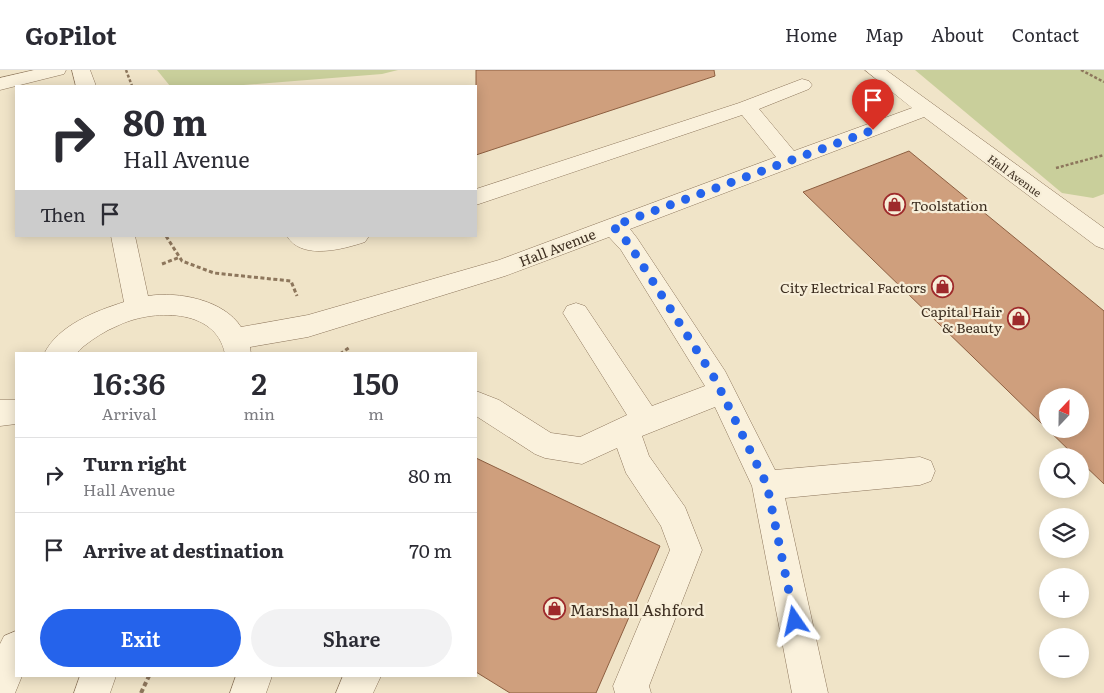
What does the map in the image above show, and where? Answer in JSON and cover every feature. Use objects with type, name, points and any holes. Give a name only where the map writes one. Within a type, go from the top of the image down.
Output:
[{"type":"street","points":[[0,84],[57,70]]},
{"type":"street","points":[[81,70],[86,85]]},
{"type":"street","name":"Hall Avenue","points":[[874,70],[1024,181],[1098,229]]},
{"type":"street","points":[[477,197],[746,107],[802,85]]},
{"type":"street","points":[[746,107],[791,161]]},
{"type":"street","name":"Hall Avenue","points":[[237,346],[505,267],[927,110]]},
{"type":"street","points":[[613,226],[629,244],[722,392],[767,485],[810,693]]},
{"type":"street","points":[[123,237],[138,308]]},
{"type":"street","points":[[300,237],[307,242],[330,243],[353,237]]},
{"type":"street","points":[[59,352],[66,343],[100,322],[138,308],[172,305],[203,311],[222,322],[237,346]]},
{"type":"street","points":[[576,313],[636,425],[637,463],[674,518],[686,550],[632,686],[633,693]]},
{"type":"street","points":[[477,403],[490,408],[545,445],[582,451],[636,425],[722,392]]},
{"type":"street","points":[[0,413],[15,412]]},
{"type":"street","points":[[767,485],[920,471]]},
{"type":"street","points":[[0,687],[15,650]]},
{"type":"street","points":[[92,693],[98,677]]},
{"type":"street","points":[[248,693],[254,677]]},
{"type":"street","points":[[354,693],[362,677]]},
{"type":"path","points":[[126,70],[132,85]]},
{"type":"path","points":[[1081,70],[1104,82]]},
{"type":"path","points":[[1024,181],[1050,169],[1104,155]]},
{"type":"path","points":[[167,237],[182,260],[214,273],[291,281],[308,326]]},
{"type":"path","points":[[140,693],[148,677]]},
{"type":"green space","points":[[157,70],[398,70],[382,74],[244,85],[169,85]]},
{"type":"green space","points":[[915,70],[1104,70],[1104,194],[1093,198],[1062,193]]},
{"type":"building","points":[[476,70],[714,70],[715,76],[477,155]]},
{"type":"building","points":[[909,151],[1104,311],[1104,484],[1089,470],[1089,448],[1067,448],[1056,438],[1089,438],[1089,388],[1039,388],[1039,421],[803,192]]},
{"type":"building","name":"Marshall Ashford","points":[[477,458],[660,546],[596,693],[510,693],[477,673]]},
{"type":"place","name":"Toolstation","points":[[895,205]]},
{"type":"place","name":"City Electrical Factors","points":[[942,287]]},
{"type":"place","name":"Capital Hair & Beauty","points":[[1018,319]]},
{"type":"place","name":"Marshall Ashford","points":[[554,609]]},
{"type":"route","points":[[795,621],[767,485],[753,454],[715,379],[629,244],[613,226],[873,130]]}]
